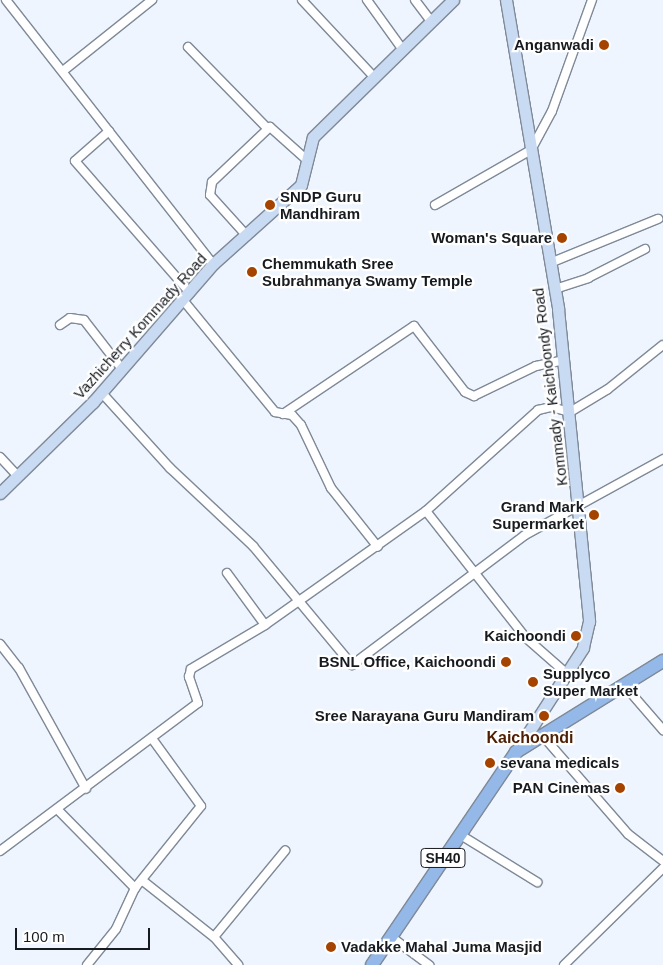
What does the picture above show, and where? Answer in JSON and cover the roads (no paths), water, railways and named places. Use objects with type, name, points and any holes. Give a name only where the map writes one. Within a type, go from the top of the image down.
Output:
[{"type":"main road","name":"Vazhicherry Kommady Road","points":[[0,494],[101,392],[213,264],[247,236],[301,184],[314,138],[453,0]]},
{"type":"main road","name":"Kommady - Kaichoondy Road","points":[[506,0],[555,289],[570,412],[588,633],[566,673],[516,752]]},
{"type":"main road","name":"SH40","points":[[375,964],[390,936],[516,752],[663,661]]},
{"type":"street","points":[[6,0],[213,264]]},
{"type":"street","points":[[63,71],[152,0]]},
{"type":"street","points":[[302,0],[375,78]]},
{"type":"street","points":[[367,0],[403,50]]},
{"type":"street","points":[[414,0],[431,21]]},
{"type":"street","points":[[435,205],[530,150],[552,111],[592,0]]},
{"type":"street","points":[[188,47],[267,128]]},
{"type":"street","points":[[247,236],[208,188],[267,128],[275,128],[308,161]]},
{"type":"street","points":[[109,131],[75,161],[186,297],[247,380],[275,412],[283,414],[301,425],[331,488],[378,547]]},
{"type":"street","points":[[550,263],[658,219]]},
{"type":"street","points":[[555,289],[588,278],[645,249]]},
{"type":"street","points":[[60,325],[70,318],[84,320],[122,369]]},
{"type":"street","points":[[283,414],[414,326],[465,392],[474,396],[536,366],[564,360]]},
{"type":"street","points":[[0,852],[153,740],[198,703],[189,677],[191,669],[265,625],[378,547],[426,511],[538,410],[551,407],[570,412],[608,389],[663,345]]},
{"type":"street","points":[[101,392],[170,468],[253,546],[352,665],[478,574],[525,534],[579,508],[663,459]]},
{"type":"street","points":[[0,457],[18,476]]},
{"type":"street","points":[[426,511],[478,574],[525,637],[566,673]]},
{"type":"street","points":[[227,573],[265,625]]},
{"type":"street","points":[[0,644],[19,668],[86,789]]},
{"type":"street","points":[[624,685],[663,730]]},
{"type":"street","points":[[542,735],[628,834],[662,860]]},
{"type":"street","points":[[87,965],[112,936],[135,888],[143,881],[201,806],[153,740]]},
{"type":"street","points":[[58,810],[135,888]]},
{"type":"street","points":[[460,834],[536,882]]},
{"type":"street","points":[[214,937],[286,852]]},
{"type":"street","points":[[564,965],[663,868]]},
{"type":"street","points":[[143,881],[214,937],[238,965]]},
{"type":"street","points":[[390,936],[429,965]]},
{"type":"place","name":"Anganwadi","points":[[604,45]]},
{"type":"place","name":"SNDP Guru Mandhiram","points":[[270,205]]},
{"type":"place","name":"Woman's Square","points":[[562,238]]},
{"type":"place","name":"Chemmukath Sree Subrahmanya Swamy Temple","points":[[252,272]]},
{"type":"place","name":"Grand Mark Supermarket","points":[[594,515]]},
{"type":"place","name":"Kaichoondi","points":[[576,636]]},
{"type":"place","name":"BSNL Office, Kaichoondi","points":[[506,662]]},
{"type":"place","name":"Supplyco Super Market","points":[[533,682]]},
{"type":"place","name":"Sree Narayana Guru Mandiram","points":[[544,716]]},
{"type":"place","name":"sevana medicals","points":[[490,763]]},
{"type":"place","name":"PAN Cinemas","points":[[620,788]]},
{"type":"place","name":"Vadakke Mahal Juma Masjid","points":[[331,947]]},
{"type":"district","name":"Kaichoondi","points":[[530,738]]}]
